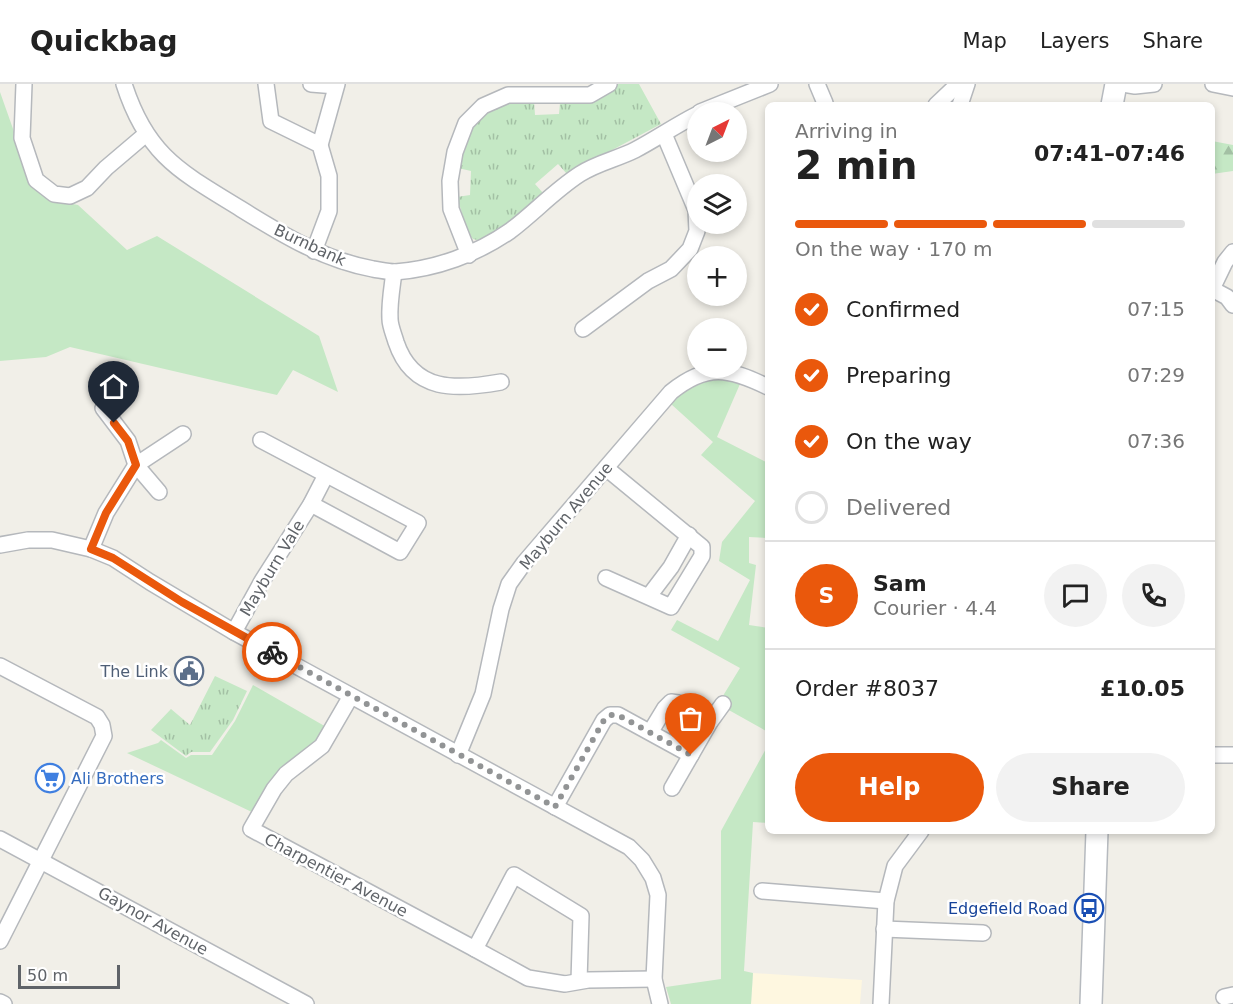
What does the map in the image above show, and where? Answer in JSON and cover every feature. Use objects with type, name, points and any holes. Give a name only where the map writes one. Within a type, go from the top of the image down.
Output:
[{"type":"main road","points":[[1113,102],[1116,84]]},
{"type":"main road","points":[[1091,1004],[1097,834]]},
{"type":"street","points":[[24,84],[22,138],[36,180],[54,194],[70,196],[87,188],[106,168],[146,134]]},
{"type":"street","name":"Burnbank","points":[[124,84],[146,134],[163,156],[184,173],[283,235],[314,251],[353,265],[394,272],[436,265],[469,255],[510,231],[548,198],[582,173],[633,151],[687,120]]},
{"type":"street","points":[[266,84],[272,121],[320,145]]},
{"type":"street","points":[[311,84],[337,85],[320,145],[329,176],[328,211],[314,251]]},
{"type":"street","points":[[469,255],[451,209],[450,181],[455,152],[466,123],[483,106],[508,95],[590,95],[609,84]]},
{"type":"street","name":"Burnbank","points":[[726,102],[770,84]]},
{"type":"street","points":[[816,84],[825,102]]},
{"type":"street","points":[[939,102],[955,87],[962,84]]},
{"type":"street","points":[[961,102],[968,84]]},
{"type":"street","points":[[1123,84],[1135,86],[1154,84]]},
{"type":"street","points":[[1213,84],[1233,88]]},
{"type":"street","points":[[583,329],[602,322],[648,281],[671,269],[690,249],[697,231],[696,210],[664,134]]},
{"type":"street","points":[[1215,283],[1225,262],[1233,252]]},
{"type":"street","points":[[394,272],[389,321],[400,352],[412,370],[421,378],[436,385],[471,394],[501,382]]},
{"type":"street","points":[[1215,291],[1227,297],[1233,305]]},
{"type":"street","name":"Mayburn Avenue","points":[[458,755],[483,694],[501,609],[509,584],[524,563],[671,392],[687,380],[707,372],[727,371],[765,386]]},
{"type":"street","points":[[103,408],[128,441],[136,465],[159,492]]},
{"type":"street","points":[[91,549],[106,513],[136,465],[183,434]]},
{"type":"street","name":"Mayburn Vale","points":[[261,440],[418,523],[400,552],[311,504]]},
{"type":"street","points":[[606,468],[702,547],[702,556],[671,607],[606,578]]},
{"type":"street","name":"Mayburn Vale","points":[[234,632],[261,581],[311,504],[326,475]]},
{"type":"street","points":[[649,596],[671,567],[689,535]]},
{"type":"street","points":[[0,545],[28,540],[52,540],[91,549],[113,558],[234,632],[629,848],[642,860],[653,878],[658,895],[654,979],[660,1004]]},
{"type":"street","points":[[0,666],[98,717],[105,736],[0,941]]},
{"type":"street","name":"Charpentier Avenue","points":[[351,696],[322,746],[286,774],[274,789],[251,829],[528,978],[565,984],[579,981],[654,979]]},
{"type":"street","points":[[651,731],[671,702],[678,703],[710,722]]},
{"type":"street","points":[[672,788],[723,704]]},
{"type":"street","points":[[555,807],[604,720],[610,715],[618,715],[651,731],[691,755]]},
{"type":"street","points":[[1215,755],[1233,755]]},
{"type":"street","points":[[880,1004],[886,901],[895,866],[919,834]]},
{"type":"street","name":"Gaynor Avenue","points":[[0,839],[306,1004]]},
{"type":"street","points":[[476,949],[514,875],[581,916],[579,981]]},
{"type":"street","points":[[762,891],[886,901]]},
{"type":"street","points":[[884,929],[983,933]]},
{"type":"street","points":[[0,1002],[4,1004]]},
{"type":"shaded area","points":[[753,973],[862,980],[860,1004],[751,1004]]},
{"type":"green space","points":[[618,84],[639,84],[661,124],[567,174],[558,164],[535,184],[543,193],[504,226],[481,241],[473,239],[468,233],[457,197],[470,195],[471,171],[458,168],[469,135],[481,118],[498,106],[519,101],[534,101],[535,115],[559,114],[560,103],[599,99]]},
{"type":"green space","points":[[0,92],[18,143],[58,201],[78,205],[127,250],[157,236],[319,336],[338,392],[293,370],[277,395],[70,347],[46,357],[0,361]]},
{"type":"green space","points":[[1215,142],[1233,145],[1233,171],[1215,174]]},
{"type":"green space","points":[[723,378],[740,384],[717,437],[765,461],[765,538],[749,537],[749,563],[756,565],[749,625],[765,628],[765,730],[718,704],[740,668],[671,630],[677,620],[718,641],[750,580],[719,561],[722,542],[755,501],[701,455],[713,442],[671,404],[694,385],[707,380]]},
{"type":"green space","points":[[215,676],[247,691],[233,720],[210,752],[191,752],[186,756],[151,730],[171,709],[190,725]]},
{"type":"green space","points":[[253,685],[328,728],[254,813],[127,753],[161,740],[186,758],[191,755],[212,755],[235,721]]},
{"type":"green space","points":[[765,750],[765,823],[753,822],[744,971],[753,973],[751,1004],[671,1004],[666,987],[721,979],[721,831]]},
{"type":"way so far","points":[[272,652],[555,807],[604,720],[610,715],[618,715],[651,731],[691,755]]},
{"type":"place","name":"The Link","points":[[189,671]]},
{"type":"place","name":"Ali Brothers","points":[[50,778]]},
{"type":"place","name":"Edgefield Road","points":[[1089,908]]},
{"type":"route","points":[[114,423],[128,441],[136,465],[106,513],[91,549],[113,558],[182,602],[272,652]]}]
